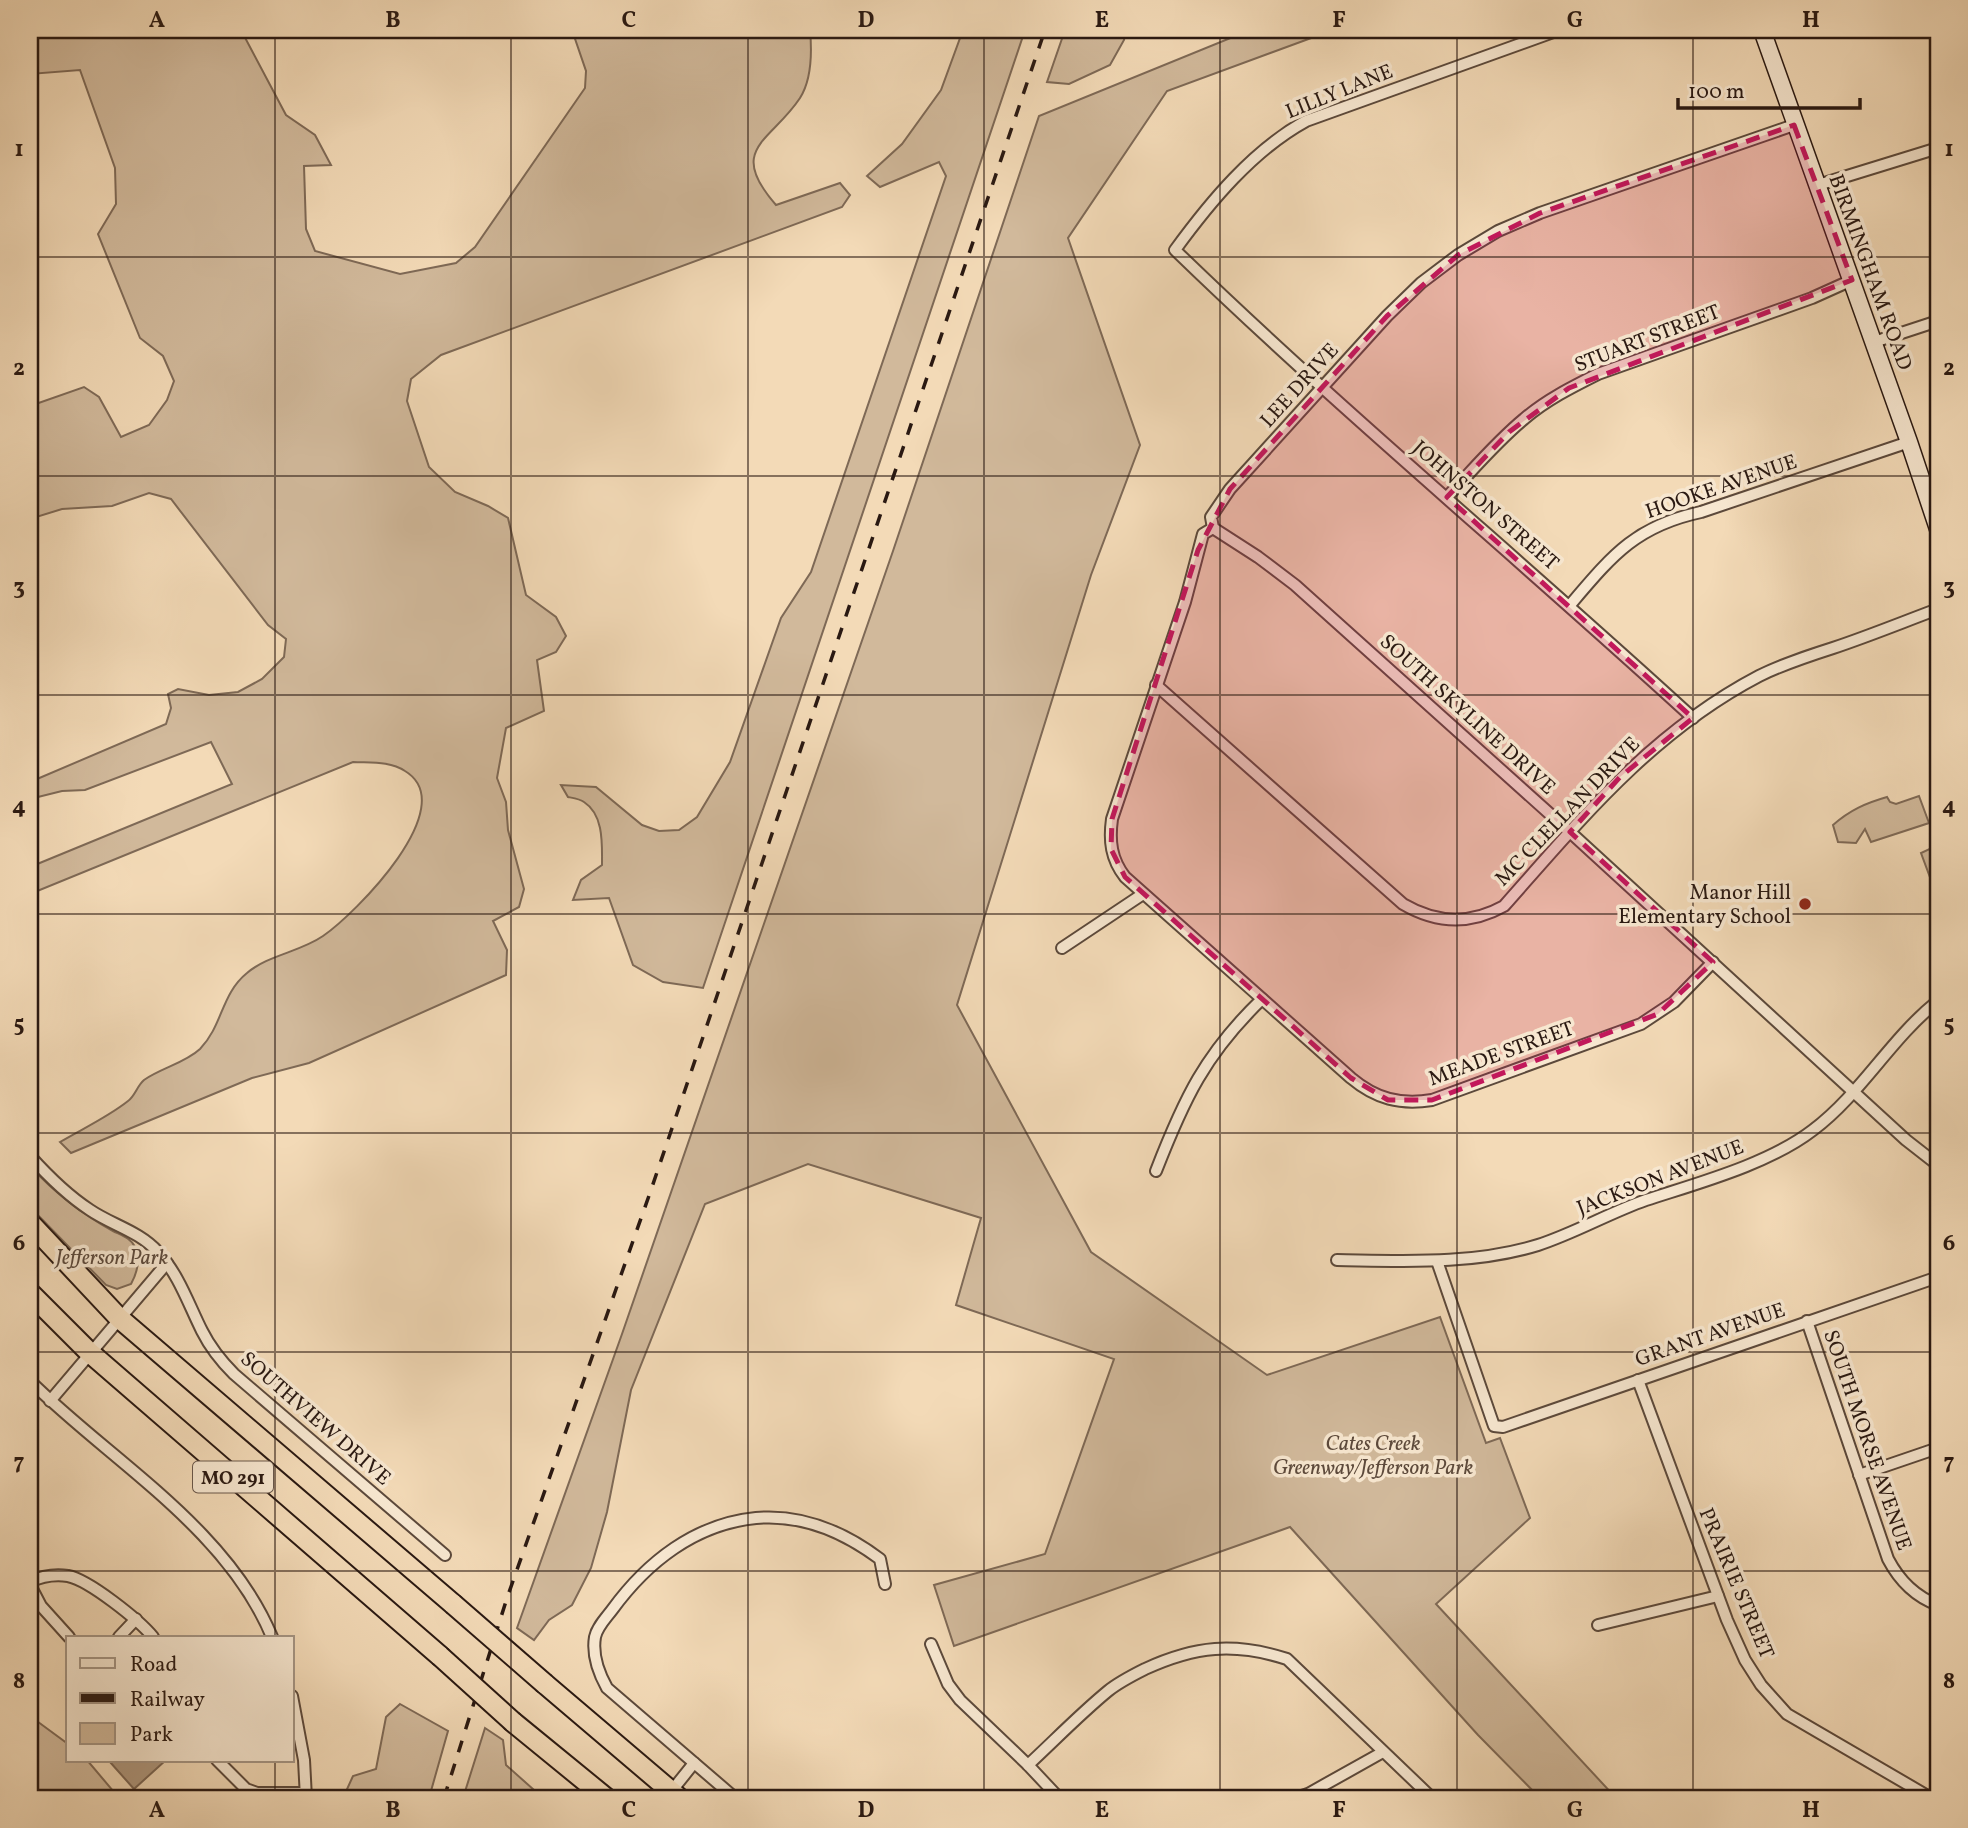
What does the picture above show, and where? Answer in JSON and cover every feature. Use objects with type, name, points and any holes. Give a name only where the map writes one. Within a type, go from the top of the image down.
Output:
[{"type":"highway","name":"MO 291","points":[[30,1223],[119,1318],[672,1796]]},
{"type":"highway","name":"MO 291","points":[[30,1293],[89,1352],[513,1722],[606,1798]]},
{"type":"street","name":"LILLY LANE","points":[[1175,250],[1226,188],[1266,147],[1292,129],[1315,118],[1559,30]]},
{"type":"street","name":"BIRMINGHAM ROAD","points":[[1762,30],[1938,529]]},
{"type":"street","name":"LEE DRIVE","points":[[1143,894],[1116,864],[1111,849],[1112,819],[1185,602],[1203,534],[1213,528],[1211,517],[1220,503],[1387,316],[1421,282],[1458,255],[1497,231],[1540,213],[1794,125]]},
{"type":"street","points":[[1818,185],[1938,148]]},
{"type":"street","name":"JOHNSTON STREET","points":[[1175,250],[1252,325],[1570,605],[1693,718]]},
{"type":"street","name":"STUART STREET","points":[[1447,497],[1517,425],[1569,388],[1598,374],[1812,298],[1852,280]]},
{"type":"street","points":[[1874,342],[1938,321]]},
{"type":"street","name":"HOOKE AVENUE","points":[[1570,605],[1609,559],[1648,530],[1667,521],[1909,442]]},
{"type":"street","name":"SOUTH SKYLINE DRIVE","points":[[1213,528],[1295,585],[1906,1140],[1938,1165]]},
{"type":"street","name":"MC CLELLAN DRIVE","points":[[1156,685],[1403,904],[1430,918],[1475,919],[1504,906],[1620,777],[1693,718],[1759,676],[1789,662],[1938,609]]},
{"type":"street","points":[[1062,948],[1143,894]]},
{"type":"street","name":"MEADE STREET","points":[[1143,894],[1365,1090],[1388,1100],[1414,1103],[1432,1100],[1641,1024],[1674,1002],[1713,962]]},
{"type":"street","points":[[1156,1171],[1179,1112],[1202,1071],[1222,1042],[1262,999]]},
{"type":"street","name":"JACKSON AVENUE","points":[[1337,1260],[1437,1261],[1492,1255],[1539,1244],[1611,1214],[1770,1156],[1811,1132],[1831,1115],[1938,1000]]},
{"type":"street","name":"SOUTHVIEW DRIVE","points":[[30,1156],[45,1173],[86,1207],[143,1239],[167,1263],[179,1281],[202,1332],[213,1350],[234,1374],[445,1555]]},
{"type":"street","name":"GRANT AVENUE","points":[[1437,1261],[1494,1426],[1503,1427],[1938,1277]]},
{"type":"street","points":[[50,1401],[167,1263]]},
{"type":"street","name":"SOUTH MORSE AVENUE","points":[[1807,1321],[1888,1559],[1902,1580],[1925,1599],[1938,1605]]},
{"type":"street","name":"PRAIRIE STREET","points":[[1638,1380],[1718,1596],[1749,1666],[1766,1691],[1787,1714],[1931,1798]]},
{"type":"street","points":[[30,1381],[213,1545],[243,1583],[271,1636]]},
{"type":"street","points":[[1859,1475],[1938,1448]]},
{"type":"street","points":[[735,1798],[612,1693],[604,1682],[595,1663],[595,1635],[618,1602],[646,1570],[670,1550],[699,1533],[731,1523],[772,1518],[821,1526],[862,1545],[880,1559],[885,1584]]},
{"type":"street","points":[[68,1636],[41,1606],[30,1583],[41,1577],[56,1575],[82,1581],[136,1619],[152,1636]]},
{"type":"street","points":[[1598,1625],[1718,1596]]},
{"type":"street","points":[[120,1636],[136,1619]]},
{"type":"street","points":[[931,1644],[948,1685],[960,1700],[1059,1798]]},
{"type":"street","points":[[1028,1765],[1109,1690],[1174,1657],[1219,1648],[1266,1652],[1287,1659],[1432,1798]]},
{"type":"street","points":[[219,1762],[246,1788],[257,1793],[306,1796],[304,1760],[294,1707]]},
{"type":"street","points":[[1296,1798],[1383,1752]]},
{"type":"street","points":[[672,1796],[694,1763]]},
{"type":"highlighted area","points":[[1794,125],[1852,280],[1569,388],[1509,432],[1447,497],[1693,718],[1620,777],[1570,832],[1713,962],[1658,1014],[1432,1100],[1388,1100],[1351,1078],[1125,877],[1111,849],[1112,819],[1198,550],[1230,489],[1387,316],[1458,255],[1540,213]]},
{"type":"green space","points":[[30,30],[241,30],[286,115],[315,135],[331,165],[304,166],[306,229],[315,251],[400,274],[456,263],[475,247],[585,88],[586,71],[572,30],[810,30],[810,65],[804,91],[789,113],[758,147],[754,158],[755,170],[761,186],[776,205],[840,183],[850,195],[842,207],[441,355],[411,379],[407,401],[429,467],[455,492],[508,518],[526,595],[556,617],[566,636],[556,652],[537,660],[544,711],[506,728],[497,778],[506,802],[508,830],[524,889],[519,907],[493,921],[507,950],[506,975],[309,1063],[252,1078],[71,1153],[60,1142],[120,1107],[130,1099],[144,1080],[200,1049],[208,1040],[232,990],[247,973],[323,936],[357,906],[398,858],[413,833],[421,808],[419,787],[405,771],[387,764],[353,762],[30,894],[30,867],[232,784],[211,742],[85,790],[62,791],[30,799],[30,782],[166,724],[171,708],[168,694],[178,689],[209,695],[238,692],[262,679],[284,657],[286,639],[268,625],[171,499],[149,493],[112,506],[62,509],[30,519],[30,406],[84,387],[99,397],[121,437],[149,425],[167,400],[174,381],[163,356],[140,338],[98,234],[116,204],[115,168],[80,70],[30,74]]},
{"type":"green space","points":[[963,30],[1025,30],[703,988],[663,982],[633,965],[609,898],[573,900],[581,880],[602,865],[602,839],[591,808],[581,800],[568,797],[561,785],[596,787],[642,825],[659,831],[679,830],[697,817],[730,762],[781,618],[811,572],[946,176],[939,162],[880,187],[867,176],[902,144],[941,90]]},
{"type":"green space","points":[[1065,30],[1126,30],[1124,40],[1110,65],[1069,84],[1047,82]]},
{"type":"green space","name":"Cates Creek Greenway/Jefferson Park","points":[[1250,30],[1333,30],[1167,91],[1068,238],[1140,445],[1091,575],[957,1005],[1091,1252],[1267,1375],[1440,1317],[1486,1443],[1500,1438],[1530,1518],[1436,1604],[1616,1798],[1540,1798],[1478,1735],[1290,1527],[954,1646],[934,1585],[1045,1554],[1114,1359],[956,1305],[981,1218],[808,1164],[705,1204],[631,1390],[607,1512],[591,1568],[572,1605],[549,1620],[534,1640],[517,1628],[622,1334],[893,551],[1039,116]]},
{"type":"green space","points":[[1919,796],[1929,823],[1871,842],[1865,829],[1856,843],[1838,842],[1833,825],[1852,811],[1887,797],[1890,802],[1896,804]]},
{"type":"green space","points":[[1938,845],[1938,899],[1921,853]]},
{"type":"green space","name":"Jefferson Park","points":[[30,1166],[79,1210],[131,1241],[137,1252],[138,1262],[131,1284],[117,1289],[106,1285],[30,1207]]},
{"type":"green space","points":[[400,1704],[448,1731],[429,1798],[343,1798],[353,1776],[376,1769],[386,1717]]},
{"type":"green space","points":[[30,1716],[66,1743],[66,1762],[89,1762],[119,1798],[30,1798]]},
{"type":"green space","points":[[485,1728],[503,1740],[506,1765],[543,1798],[463,1798]]},
{"type":"shaded area","points":[[110,1762],[164,1762],[134,1789]]},
{"type":"railway","points":[[444,1798],[507,1598],[651,1190],[1045,30]]},
{"type":"place","name":"Manor Hill Elementary School","points":[[1805,904]]}]
